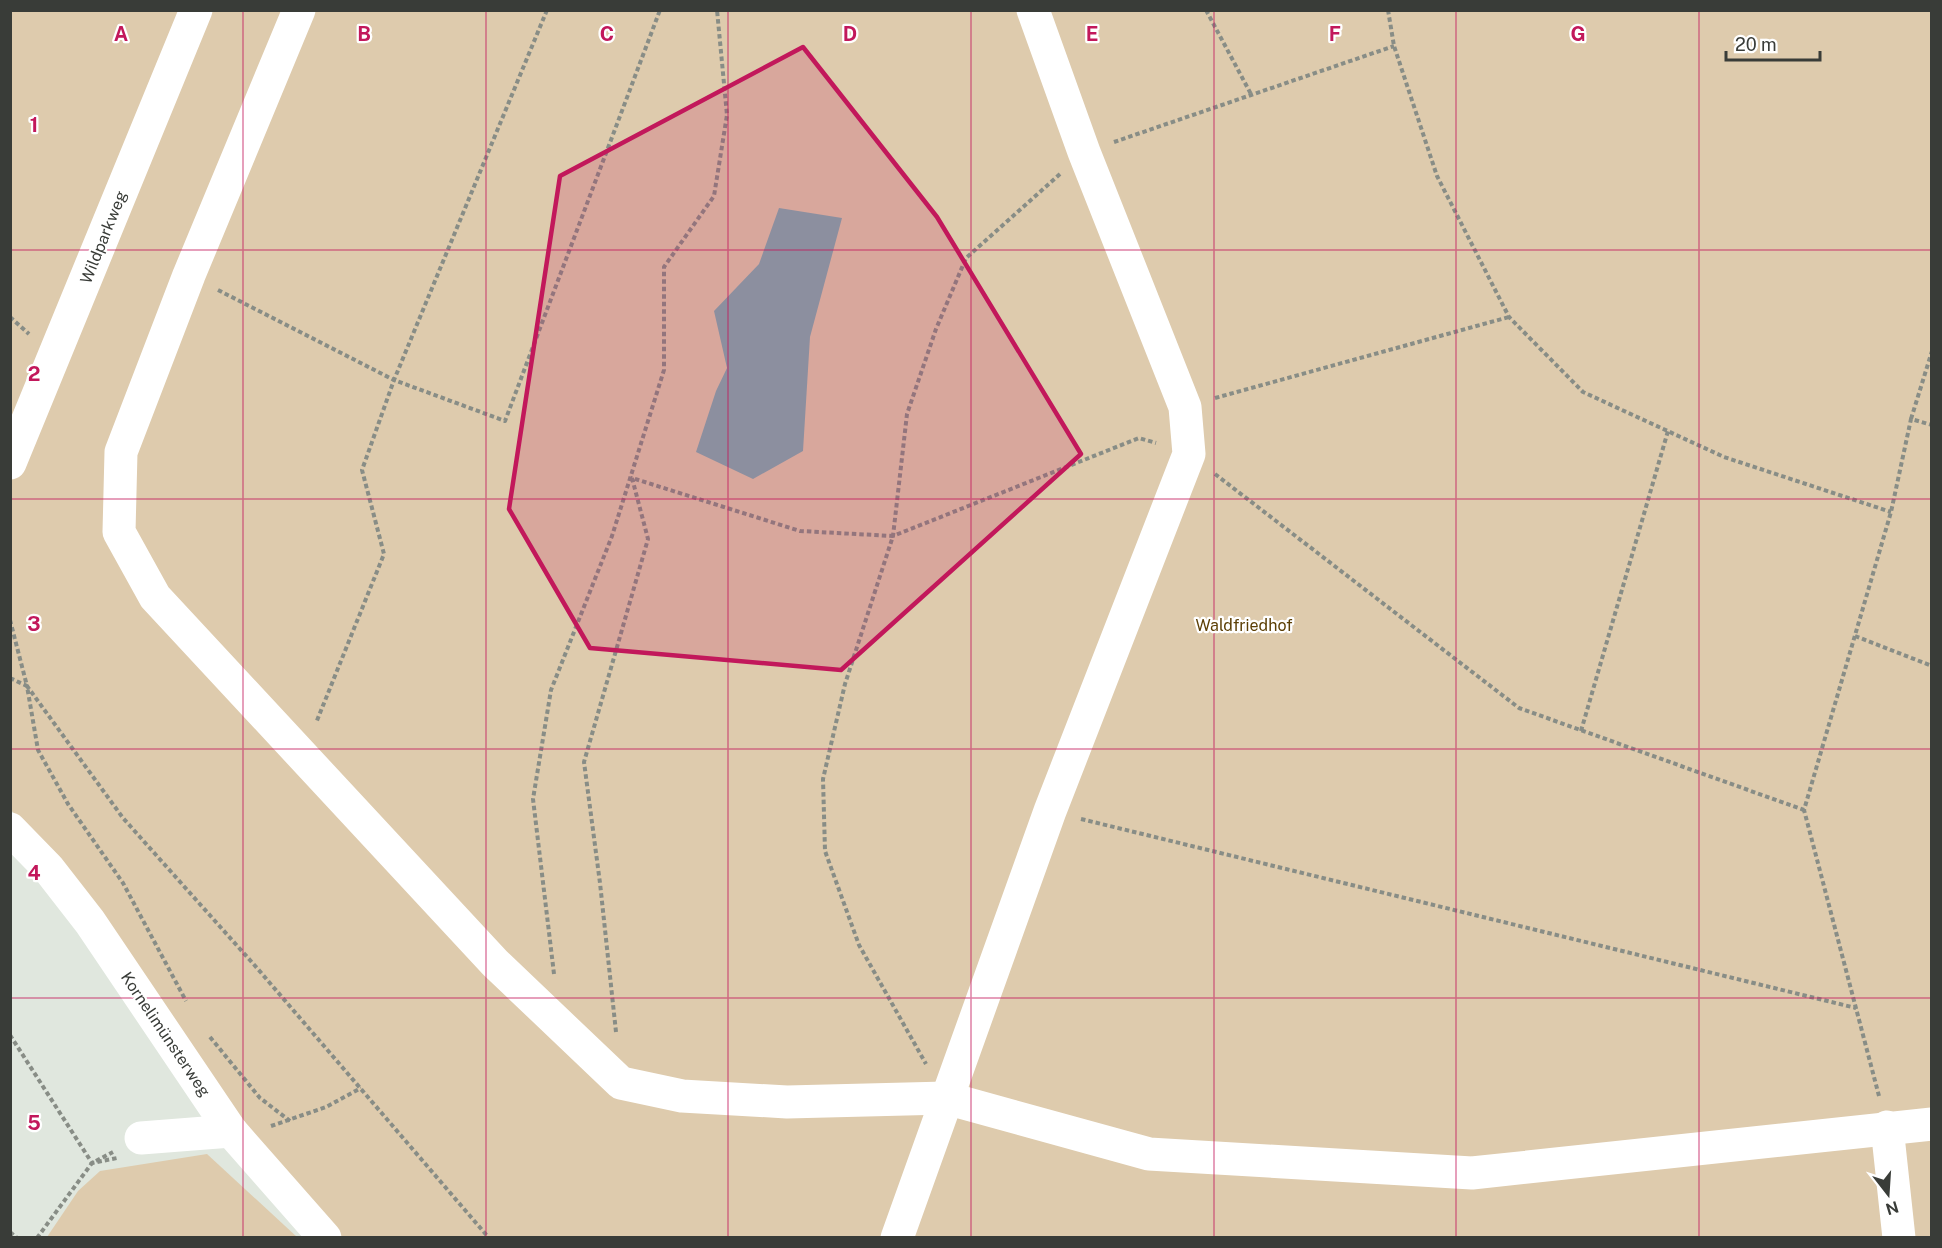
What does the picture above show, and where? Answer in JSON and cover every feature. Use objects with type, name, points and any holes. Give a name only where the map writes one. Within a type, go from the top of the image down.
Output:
[{"type":"street","name":"Wildparkweg","points":[[10,463],[196,10]]},
{"type":"street","points":[[299,10],[189,275],[120,452],[119,532],[155,597],[495,963],[561,1029],[621,1083],[682,1096],[787,1102],[946,1098],[1149,1154],[1472,1173],[1932,1124]]},
{"type":"street","points":[[897,1238],[1050,811],[1189,454],[1185,407],[1084,152],[1033,10]]},
{"type":"street","name":"Kornelimünsterweg","points":[[10,829],[48,868],[90,922],[231,1131],[325,1238]]},
{"type":"street","points":[[1887,1127],[1899,1238]]},
{"type":"street","points":[[130,1148],[231,1131]]},
{"type":"path","points":[[303,755],[384,554],[362,470],[394,380],[548,10]]},
{"type":"path","points":[[189,275],[394,380],[506,421],[660,10]]},
{"type":"path","points":[[561,1029],[532,799],[551,690],[632,478],[664,370],[664,267],[714,196],[727,115],[717,10]]},
{"type":"path","points":[[1206,10],[1252,96]]},
{"type":"path","points":[[1388,10],[1394,46],[1437,176],[1509,317],[1583,392],[1724,457],[1891,512]]},
{"type":"path","points":[[946,1098],[859,945],[825,851],[823,779],[845,684],[893,536],[907,414],[936,329],[966,258],[1084,152],[1394,46]]},
{"type":"path","points":[[1185,407],[1509,317]]},
{"type":"path","points":[[1887,1127],[1804,810],[1891,512],[1911,419],[1932,351]]},
{"type":"path","points":[[1911,419],[1932,425]]},
{"type":"path","points":[[1581,731],[1668,431]]},
{"type":"path","points":[[632,478],[800,531],[893,536],[1139,438],[1189,454],[1519,708],[1804,810]]},
{"type":"path","points":[[621,1083],[600,883],[584,762],[648,539],[632,478]]},
{"type":"path","points":[[10,620],[27,686],[38,750],[68,804],[123,883],[190,1010]]},
{"type":"path","points":[[1855,636],[1932,666]]},
{"type":"path","points":[[10,678],[27,686],[123,818],[361,1088],[489,1238]]},
{"type":"path","points":[[1050,811],[1856,1008]]},
{"type":"path","points":[[203,1029],[260,1098],[290,1121]]},
{"type":"path","points":[[10,1035],[92,1163]]},
{"type":"path","points":[[231,1131],[262,1129],[290,1121],[361,1088]]},
{"type":"path","points":[[92,1163],[130,1148]]},
{"type":"path","points":[[37,1238],[92,1163],[130,1148]]},
{"type":"path","points":[[10,1232],[17,1238]]},
{"type":"highlighted area","points":[[803,47],[937,217],[1081,454],[841,670],[590,648],[509,509],[560,176]]},
{"type":"green space","name":"Waldfriedhof","points":[[10,11],[1931,11],[1931,1237],[340,1237],[250,1134],[86,894],[11,810]]},
{"type":"green space","points":[[207,1154],[297,1237],[47,1237],[78,1191],[100,1171]]},
{"type":"water","points":[[779,208],[842,218],[810,337],[803,451],[753,479],[696,452],[716,391],[727,368],[714,311],[759,264]]}]
